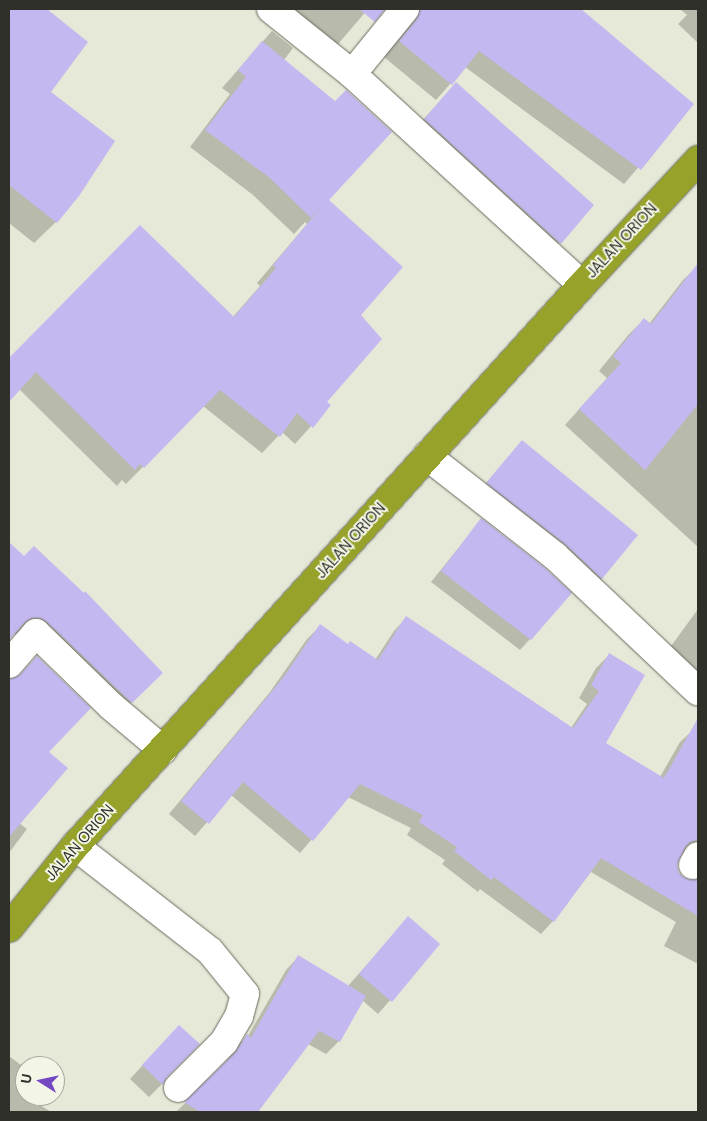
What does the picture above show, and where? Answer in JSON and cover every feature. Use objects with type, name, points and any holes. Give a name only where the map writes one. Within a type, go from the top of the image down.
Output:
[{"type":"highway","name":"JALAN ORION","points":[[9,928],[75,846],[582,284],[698,160]]},
{"type":"street","points":[[271,9],[352,74],[582,284]]},
{"type":"street","points":[[352,74],[405,9]]},
{"type":"street","points":[[428,456],[555,556],[698,691]]},
{"type":"street","points":[[9,664],[36,633],[111,706],[163,750]]},
{"type":"street","points":[[75,846],[210,951],[245,994],[239,1016],[224,1042],[178,1088]]},
{"type":"building","points":[[9,9],[47,9],[88,42],[51,92],[115,141],[79,196],[57,223],[9,185]]},
{"type":"building","points":[[359,9],[385,9],[375,22]]},
{"type":"building","points":[[420,9],[581,9],[694,104],[641,170],[479,51],[452,85],[399,41],[417,19]]},
{"type":"building","points":[[262,41],[335,101],[346,90],[392,132],[329,200],[403,267],[361,315],[382,339],[327,402],[331,405],[313,428],[297,413],[280,437],[220,390],[144,468],[140,464],[135,470],[36,372],[9,402],[9,358],[140,225],[234,317],[276,268],[273,265],[322,206],[311,218],[270,178],[205,130],[246,77],[238,70]]},
{"type":"building","points":[[456,82],[594,205],[561,244],[424,119]]},
{"type":"building","points":[[698,263],[698,404],[645,470],[579,409],[621,363],[613,356],[644,318],[651,324]]},
{"type":"building","points":[[522,440],[638,535],[602,579],[565,544],[486,483]]},
{"type":"building","points":[[481,518],[545,568],[572,593],[531,640],[441,571]]},
{"type":"building","points":[[9,542],[24,556],[34,546],[84,593],[85,591],[163,673],[132,703],[47,622],[40,618],[32,618],[25,622],[9,640]]},
{"type":"building","points":[[406,616],[573,728],[599,691],[591,685],[609,653],[645,675],[606,743],[664,778],[698,718],[698,840],[690,842],[677,865],[679,873],[685,878],[698,879],[698,916],[601,858],[554,922],[494,877],[491,880],[454,851],[457,847],[419,822],[423,815],[360,784],[313,841],[243,782],[209,824],[181,801],[283,678],[320,624],[348,644],[350,641],[378,660]]},
{"type":"building","points":[[37,656],[91,708],[49,752],[68,768],[9,837],[9,679],[20,675]]},
{"type":"building","points":[[408,916],[440,944],[392,1002],[359,974]]},
{"type":"building","points":[[298,955],[366,996],[340,1042],[319,1031],[258,1112],[200,1112],[184,1102],[235,1053],[247,1034],[251,1038]]},
{"type":"building","points":[[179,1025],[200,1044],[167,1077],[163,1085],[142,1065]]}]
